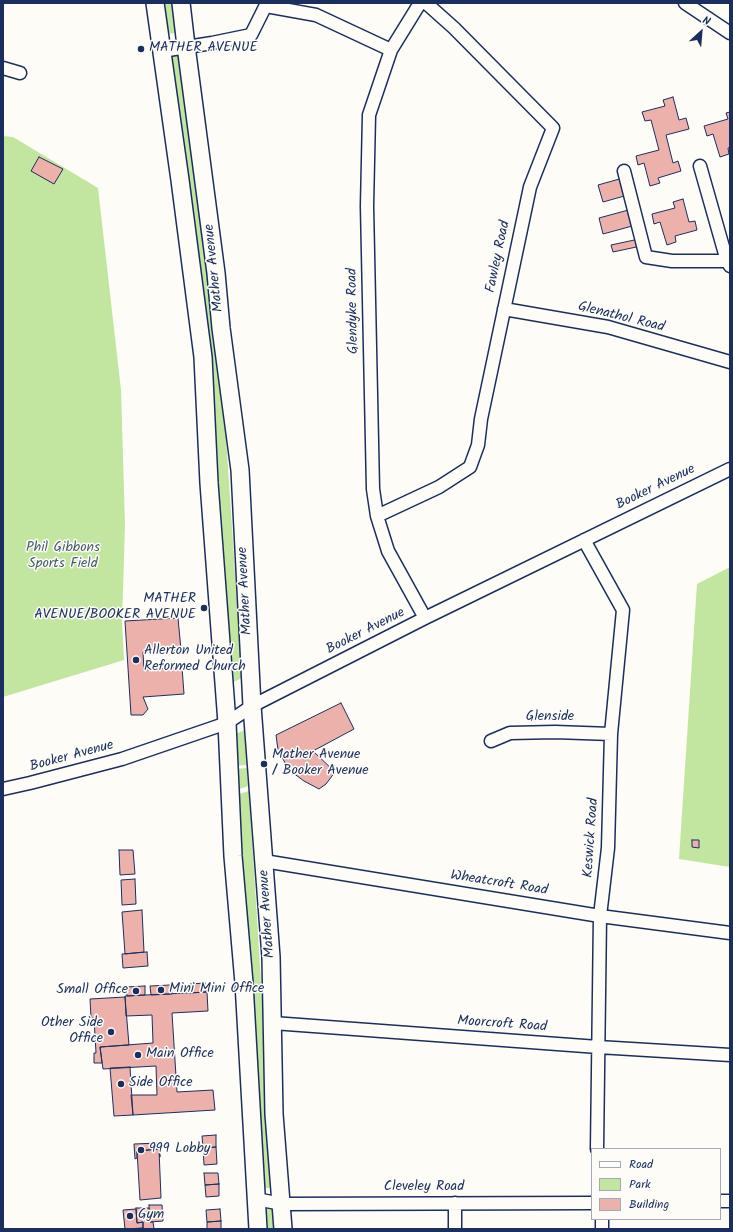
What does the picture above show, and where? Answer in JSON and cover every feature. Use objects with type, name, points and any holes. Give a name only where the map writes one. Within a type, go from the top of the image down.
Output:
[{"type":"main road","name":"Mather Avenue","points":[[155,3],[203,357],[210,490],[227,723],[233,856],[244,983],[258,1229]]},
{"type":"main road","name":"Mather Avenue","points":[[182,3],[186,46],[216,273],[221,328],[240,470],[252,706],[272,957],[274,1114],[283,1229]]},
{"type":"street","name":"Glendyke Road","points":[[420,3],[391,50],[369,115],[367,206],[373,489],[377,516],[388,551],[425,618]]},
{"type":"street","name":"Fawley Road","points":[[377,516],[439,487],[470,467],[478,445],[481,419],[530,186],[553,128],[454,28],[426,3]]},
{"type":"street","points":[[685,3],[730,33]]},
{"type":"street","points":[[162,51],[251,35],[266,4],[316,15],[391,50]]},
{"type":"street","points":[[3,68],[20,73]]},
{"type":"street","points":[[624,171],[646,257],[672,261],[728,263],[700,166]]},
{"type":"street","name":"Glenathol Road","points":[[504,309],[608,327],[730,362]]},
{"type":"street","name":"Booker Avenue","points":[[3,788],[30,783],[122,760],[227,723],[252,706],[425,618],[730,469]]},
{"type":"street","name":"Keswick Road","points":[[584,540],[623,610],[611,734],[608,848],[600,916],[597,1148]]},
{"type":"street","name":"Glenside","points":[[491,741],[510,733],[555,732],[611,734]]},
{"type":"street","name":"Wheatcroft Road","points":[[264,860],[600,916],[730,933]]},
{"type":"street","name":"Moorcroft Road","points":[[273,1022],[598,1047],[730,1055]]},
{"type":"street","name":"Cleveley Road","points":[[256,1199],[282,1204],[591,1203]]},
{"type":"street","points":[[455,1203],[455,1229]]},
{"type":"green space","points":[[161,3],[176,3],[176,33],[165,34]]},
{"type":"green space","points":[[180,52],[223,392],[242,678],[227,685],[167,54]]},
{"type":"green space","name":"Phil Gibbons Sports Field","points":[[3,136],[13,137],[98,188],[121,390],[125,525],[122,622],[124,660],[3,697]]},
{"type":"green space","points":[[730,567],[730,867],[679,859],[697,584]]},
{"type":"green space","points":[[245,730],[247,765],[232,766],[230,736]]},
{"type":"green space","points":[[247,768],[248,786],[235,791],[233,769]]},
{"type":"green space","points":[[249,791],[274,1188],[260,1188],[235,795]]},
{"type":"green space","points":[[261,1205],[275,1206],[277,1229],[262,1229]]},
{"type":"building","points":[[673,97],[679,120],[686,118],[689,129],[666,135],[673,163],[678,161],[681,171],[658,178],[660,183],[650,186],[644,163],[638,165],[636,156],[659,150],[651,120],[645,121],[642,112],[665,106],[663,100]]},
{"type":"building","points":[[730,112],[729,154],[720,157],[713,134],[707,136],[704,126],[728,119],[726,113]]},
{"type":"building","points":[[39,157],[63,169],[54,184],[31,171]]},
{"type":"building","points":[[623,178],[628,195],[603,202],[598,185]]},
{"type":"building","points":[[683,199],[689,222],[695,221],[697,230],[675,236],[676,242],[667,245],[660,222],[654,224],[652,214],[675,208],[673,202]]},
{"type":"building","points":[[632,209],[636,225],[603,234],[599,218]]},
{"type":"building","points":[[639,239],[641,246],[613,252],[611,245]]},
{"type":"building","name":"Allerton United Reformed Church","points":[[178,618],[181,650],[143,652],[144,670],[182,667],[184,694],[143,697],[148,709],[143,715],[131,715],[125,621]]},
{"type":"building","points":[[341,703],[354,729],[313,751],[335,772],[326,784],[319,789],[304,781],[289,770],[278,750],[276,735]]},
{"type":"building","points":[[692,840],[699,840],[699,848],[692,847]]},
{"type":"building","points":[[119,850],[133,850],[135,874],[120,875]]},
{"type":"building","points":[[135,879],[136,904],[122,905],[121,880]]},
{"type":"building","points":[[142,910],[144,952],[125,954],[122,912]]},
{"type":"building","points":[[147,952],[148,966],[123,968],[122,954]]},
{"type":"building","points":[[205,983],[206,992],[190,993],[190,984]]},
{"type":"building","name":"Mini Mini Office","points":[[171,985],[172,994],[151,995],[150,986]]},
{"type":"building","name":"Small Office","points":[[145,986],[145,995],[127,996],[126,987]]},
{"type":"building","name":"Main Office","points":[[207,992],[208,1011],[172,1013],[177,1092],[213,1090],[215,1110],[133,1115],[131,1095],[157,1095],[156,1066],[103,1069],[100,1047],[153,1043],[152,1015],[126,1016],[125,996]]},
{"type":"building","name":"Other Side Office","points":[[125,997],[129,1045],[100,1047],[102,1063],[94,1063],[94,1053],[96,1053],[94,1018],[91,1018],[90,999]]},
{"type":"building","name":"Side Office","points":[[130,1067],[133,1115],[114,1116],[110,1068]]},
{"type":"building","points":[[216,1135],[216,1147],[203,1148],[202,1136]]},
{"type":"building","name":"999 Lobby","points":[[159,1143],[160,1157],[159,1149],[137,1151],[137,1158],[135,1159],[134,1144]]},
{"type":"building","points":[[216,1147],[217,1164],[204,1165],[203,1148]]},
{"type":"building","points":[[159,1149],[161,1198],[140,1200],[137,1151]]},
{"type":"building","points":[[204,1173],[218,1173],[219,1184],[205,1185]]},
{"type":"building","points":[[219,1184],[219,1196],[206,1197],[205,1185]]},
{"type":"building","name":"Gym","points":[[149,1205],[162,1205],[163,1221],[150,1222]]},
{"type":"building","points":[[136,1208],[149,1208],[150,1222],[153,1222],[154,1229],[137,1229],[143,1228],[143,1222],[137,1223]]},
{"type":"building","name":"Gym","points":[[136,1209],[137,1223],[143,1222],[143,1228],[125,1229],[123,1210]]},
{"type":"building","points":[[220,1209],[221,1221],[207,1222],[206,1210]]},
{"type":"building","points":[[221,1221],[221,1229],[207,1229],[207,1222]]},
{"type":"place","name":"MATHER AVENUE","points":[[141,49]]},
{"type":"place","name":"MATHER AVENUE/BOOKER AVENUE","points":[[204,608]]},
{"type":"place","name":"Allerton United Reformed Church","points":[[136,660]]},
{"type":"place","name":"Mather Avenue / Booker Avenue","points":[[264,764]]},
{"type":"place","name":"Mini Mini Office","points":[[161,990]]},
{"type":"place","name":"Small Office","points":[[136,991]]},
{"type":"place","name":"Other Side Office","points":[[111,1032]]},
{"type":"place","name":"Main Office","points":[[138,1055]]},
{"type":"place","name":"Side Office","points":[[121,1084]]},
{"type":"place","name":"999 Lobby","points":[[141,1150]]},
{"type":"place","name":"Gym","points":[[130,1216]]}]
